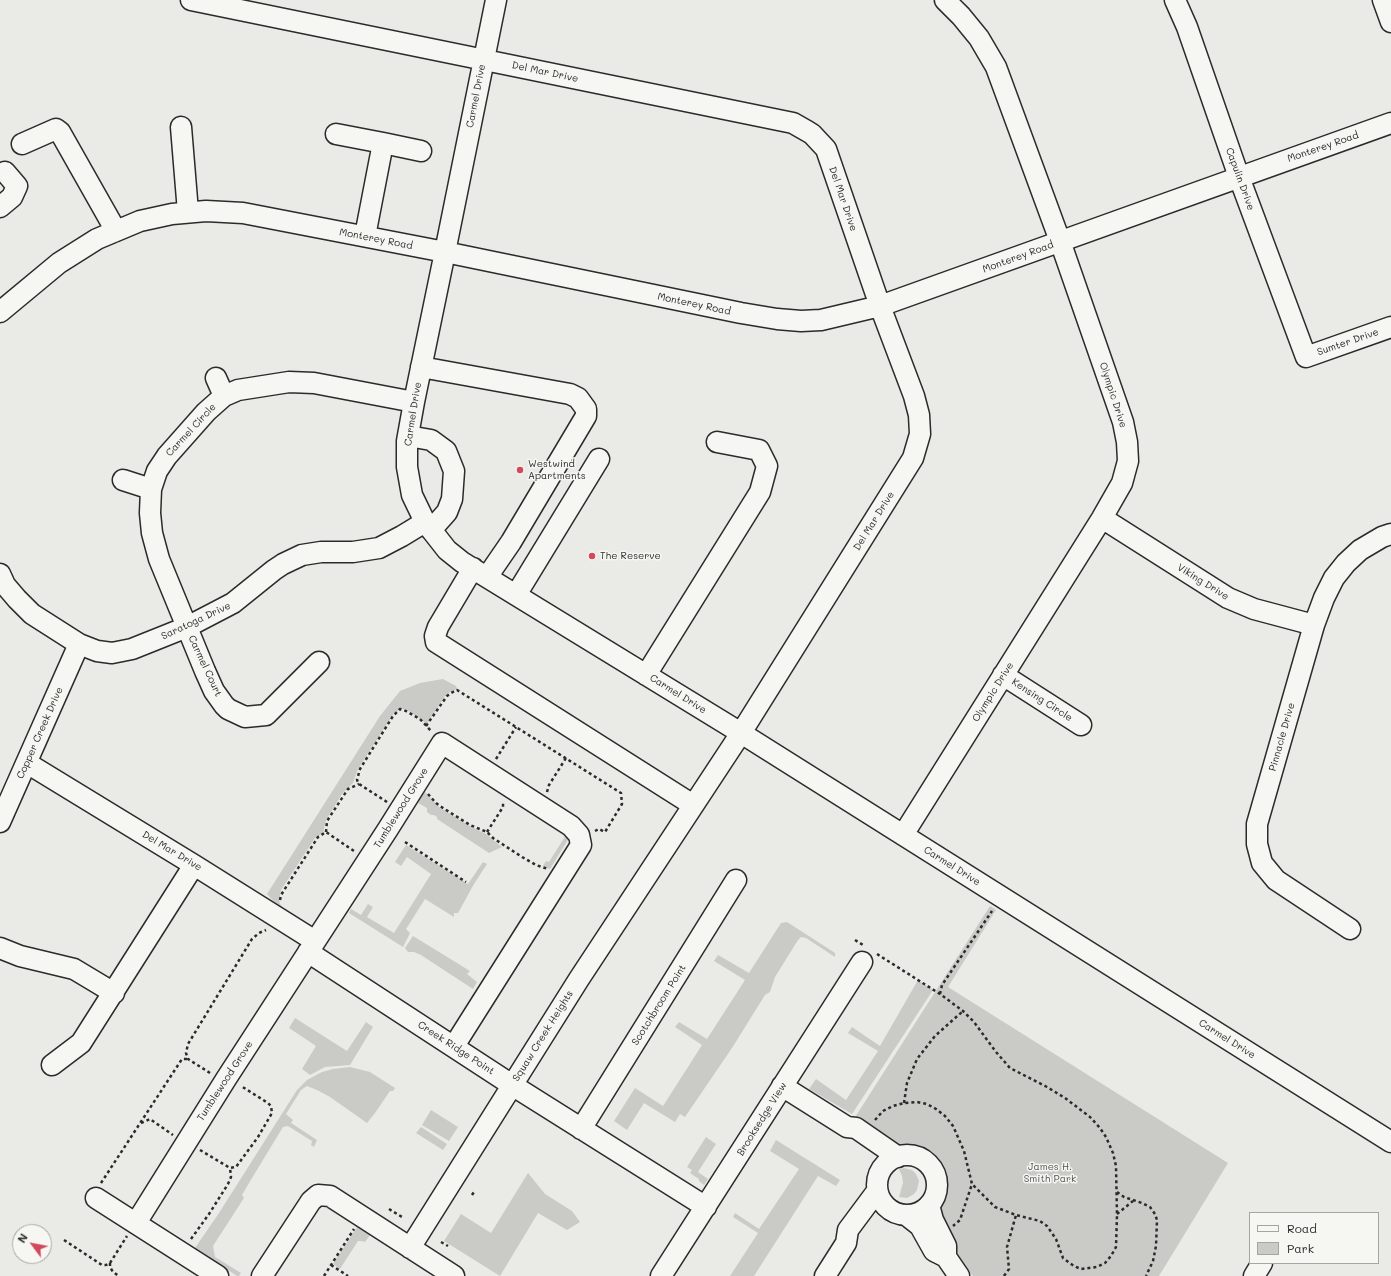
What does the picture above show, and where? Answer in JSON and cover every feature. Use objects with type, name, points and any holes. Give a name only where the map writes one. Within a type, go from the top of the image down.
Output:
[{"type":"street","name":"Del Mar Drive","points":[[191,0],[793,123],[812,134],[826,149],[880,306],[914,396],[919,415],[920,434],[913,458],[741,733],[680,826]]},
{"type":"street","name":"Carmel Drive","points":[[496,0],[408,436],[407,467],[412,495],[428,526],[447,550],[462,562],[741,733],[1391,1142]]},
{"type":"street","name":"Olympic Drive","points":[[903,835],[1102,518],[1122,483],[1128,461],[1127,442],[1123,422],[1060,242],[996,67],[979,38],[961,16],[945,0]]},
{"type":"street","name":"Capulin Drive","points":[[1175,0],[1187,27],[1239,177],[1306,357]]},
{"type":"street","points":[[1383,0],[1391,22]]},
{"type":"street","name":"Monterey Road","points":[[3,303],[59,262],[97,239],[140,221],[172,214],[206,211],[242,213],[366,236],[776,319],[801,321],[820,320],[880,306],[1391,123]]},
{"type":"street","points":[[181,127],[188,212]]},
{"type":"street","points":[[22,144],[56,129],[60,132],[116,231]]},
{"type":"street","points":[[336,134],[421,151]]},
{"type":"street","points":[[366,236],[383,143]]},
{"type":"street","points":[[0,207],[12,197],[17,186],[5,172]]},
{"type":"street","name":"Sumter Drive","points":[[1306,357],[1391,327]]},
{"type":"street","points":[[421,366],[570,394],[578,398],[586,409],[586,416],[511,542],[480,573],[438,627],[435,636],[436,642],[693,805]]},
{"type":"street","points":[[216,378],[224,396]]},
{"type":"street","name":"Carmel Circle","points":[[187,627],[159,559],[152,533],[150,514],[151,489],[157,471],[167,456],[206,412],[224,396],[238,390],[289,382],[314,383],[414,402]]},
{"type":"street","name":"Saratoga Drive","points":[[0,574],[5,585],[32,614],[79,644],[97,651],[112,653],[132,649],[187,627],[233,603],[279,567],[302,555],[321,552],[353,552],[379,548],[402,536],[428,526],[447,512],[452,499],[454,471],[446,451],[431,440],[408,436]]},
{"type":"street","points":[[646,675],[760,492],[767,466],[759,450],[717,442]]},
{"type":"street","points":[[516,595],[599,459]]},
{"type":"street","points":[[123,480],[151,489]]},
{"type":"street","name":"Viking Drive","points":[[1102,518],[1228,598],[1254,609],[1314,625]]},
{"type":"street","name":"Pinnacle Drive","points":[[1350,929],[1276,880],[1262,862],[1257,844],[1257,824],[1314,625],[1324,598],[1334,578],[1346,562],[1360,550],[1382,537],[1391,534]]},
{"type":"street","name":"Carmel Court","points":[[187,627],[214,691],[228,709],[245,717],[266,715],[319,662]]},
{"type":"street","name":"Copper Creek Drive","points":[[0,822],[79,644]]},
{"type":"street","name":"Kensing Circle","points":[[1004,675],[1082,726]]},
{"type":"street","points":[[442,742],[570,826],[580,835],[581,845],[454,1046]]},
{"type":"street","name":"Tumblewood Grove","points":[[136,1223],[442,742]]},
{"type":"street","name":"Del Mar Drive","points":[[27,764],[194,865],[279,910],[312,947]]},
{"type":"street","name":"Squaw Creek Heights","points":[[410,1248],[588,966],[647,874],[680,826]]},
{"type":"street","points":[[52,1065],[81,1043],[194,865]]},
{"type":"street","name":"Scotchbroom Point","points":[[580,1129],[736,880]]},
{"type":"street","name":"Creek Ridge Point","points":[[312,947],[512,1085],[706,1207]]},
{"type":"street","points":[[0,948],[20,956],[74,969],[114,993]]},
{"type":"street","name":"Brooksedge View","points":[[661,1276],[867,953]]},
{"type":"street","points":[[782,1086],[847,1127],[852,1135],[867,1148],[890,1163]]},
{"type":"street","points":[[846,1243],[858,1237],[864,1226],[876,1217],[899,1214],[919,1213],[925,1210],[933,1200],[937,1186],[936,1175],[928,1164],[919,1157],[905,1155],[890,1163],[878,1179],[877,1191],[883,1203],[899,1214],[920,1226],[934,1251],[946,1257],[959,1276]]},
{"type":"street","points":[[825,1276],[846,1243],[848,1230],[877,1191]]},
{"type":"street","points":[[98,1192],[136,1223],[218,1276]]},
{"type":"street","points":[[262,1276],[311,1201],[318,1195],[330,1196],[454,1276]]},
{"type":"street","points":[[929,1205],[933,1220],[946,1246],[946,1257]]},
{"type":"street","points":[[1254,1276],[1261,1264]]},
{"type":"path","points":[[426,726],[447,696],[457,690],[621,793],[622,804],[605,832],[599,829],[580,838]]},
{"type":"path","points":[[400,810],[359,784],[357,780],[360,769],[393,716],[400,710],[406,711],[420,719],[442,742]]},
{"type":"path","points":[[487,772],[516,727]]},
{"type":"path","points":[[540,806],[546,797],[549,785],[566,758]]},
{"type":"path","points":[[326,832],[327,821],[348,789],[359,784]]},
{"type":"path","points":[[487,832],[503,807],[503,795],[508,786]]},
{"type":"path","points":[[427,792],[436,803],[470,825],[487,832],[493,838],[536,865],[551,870]]},
{"type":"path","points":[[326,832],[368,860]]},
{"type":"path","points":[[188,1059],[186,1053],[188,1044],[252,939],[259,933],[270,928],[279,910],[280,895],[318,836],[326,832]]},
{"type":"path","points":[[405,842],[466,882]]},
{"type":"path","points":[[940,994],[942,985],[1000,897]]},
{"type":"path","points":[[855,940],[867,953],[940,994],[963,1011],[974,1022],[1010,1068],[1047,1086],[1090,1117],[1100,1128],[1113,1153],[1116,1166],[1116,1247],[1105,1263],[1097,1267],[1081,1269],[1074,1266],[1063,1258],[1056,1238],[1047,1226],[1040,1221],[1016,1215],[995,1207],[972,1184]]},
{"type":"path","points":[[904,1103],[906,1083],[916,1059],[935,1036],[963,1011]]},
{"type":"path","points":[[98,1192],[147,1112],[182,1059],[188,1059],[225,1082],[236,1082],[268,1103],[272,1110],[272,1113],[250,1148],[236,1166],[230,1168],[186,1143],[150,1119],[147,1112]]},
{"type":"path","points":[[872,1124],[883,1111],[904,1103],[917,1102],[927,1104],[936,1109],[945,1116],[953,1126],[964,1150],[972,1184],[960,1220],[953,1226]]},
{"type":"path","points":[[141,1123],[150,1119]]},
{"type":"path","points":[[192,1236],[209,1214],[228,1184],[231,1177],[230,1168]]},
{"type":"path","points":[[1117,1192],[1124,1197],[1150,1207],[1155,1214],[1157,1220],[1154,1254],[1146,1276]]},
{"type":"path","points":[[1117,1214],[1133,1201]]},
{"type":"path","points":[[389,1209],[402,1217]]},
{"type":"path","points":[[1004,1276],[1009,1269],[1007,1247],[1016,1215]]},
{"type":"path","points":[[324,1276],[362,1216]]},
{"type":"path","points":[[64,1240],[102,1265],[110,1263],[136,1223]]},
{"type":"path","points":[[441,1242],[448,1246]]},
{"type":"path","points":[[110,1263],[110,1267],[113,1272],[119,1276]]},
{"type":"path","points":[[331,1265],[348,1276]]},
{"type":"green space","points":[[443,679],[456,686],[457,689],[445,696],[427,724],[406,709],[401,709],[394,713],[358,769],[353,783],[342,794],[326,820],[323,833],[315,838],[281,890],[279,899],[283,908],[274,902],[267,894],[380,716],[400,691],[420,683]]},
{"type":"green space","points":[[424,791],[439,807],[486,834],[502,847],[489,853],[437,819],[434,815],[431,815],[427,812],[427,808],[418,803]]},
{"type":"green space","points":[[566,835],[569,838],[550,869],[543,866],[546,861],[549,862]]},
{"type":"green space","points":[[406,845],[468,884],[483,862],[487,864],[458,913],[454,913],[454,917],[425,899],[406,929],[410,933],[403,947],[349,913],[351,909],[361,915],[368,904],[373,907],[367,917],[394,933],[431,874],[407,857],[401,866],[395,862]]},
{"type":"green space","name":"James H. Smith Park","points":[[990,906],[996,910],[948,987],[1228,1163],[1159,1276],[973,1276],[960,1259],[940,1220],[939,1208],[946,1192],[947,1183],[943,1167],[937,1158],[926,1149],[918,1145],[896,1145],[852,1122]]},
{"type":"green space","points":[[787,922],[835,953],[835,957],[806,938],[801,937],[798,940],[775,977],[770,992],[765,995],[732,1048],[685,1117],[680,1114],[675,1122],[644,1103],[627,1130],[614,1121],[635,1088],[663,1106],[702,1045],[675,1027],[679,1022],[707,1039],[745,980],[714,961],[718,955],[749,973],[781,923]]},
{"type":"green space","points":[[413,936],[470,971],[467,974],[477,982],[473,989],[421,955],[414,952],[408,952],[405,948]]},
{"type":"green space","points":[[918,980],[933,990],[852,1114],[809,1089],[816,1079],[846,1100],[878,1051],[848,1033],[852,1027],[880,1046]]},
{"type":"green space","points":[[295,1018],[347,1051],[366,1022],[373,1027],[350,1065],[325,1067],[310,1075],[302,1069],[316,1046],[289,1028]]},
{"type":"green space","points":[[350,1067],[370,1072],[395,1088],[393,1091],[390,1091],[367,1123],[330,1097],[317,1090],[307,1086],[301,1090],[286,1114],[293,1120],[291,1123],[317,1140],[314,1147],[311,1145],[312,1141],[288,1126],[283,1127],[242,1195],[244,1198],[213,1246],[215,1257],[241,1273],[239,1276],[195,1248],[297,1090],[307,1080],[322,1072]]},
{"type":"green space","points":[[431,1110],[458,1127],[449,1141],[422,1125]]},
{"type":"green space","points":[[421,1127],[447,1144],[443,1150],[416,1133]]},
{"type":"green space","points":[[706,1137],[716,1144],[698,1172],[708,1179],[704,1185],[699,1181],[699,1179],[690,1173],[692,1170],[687,1167]]},
{"type":"green space","points":[[776,1140],[840,1180],[836,1186],[818,1176],[754,1276],[730,1276],[758,1233],[733,1217],[735,1213],[759,1229],[799,1169],[770,1151]]},
{"type":"green space","points":[[904,1168],[912,1170],[916,1174],[919,1181],[917,1190],[914,1194],[907,1198],[899,1197],[903,1183],[899,1169]]},
{"type":"green space","points":[[528,1173],[545,1194],[572,1211],[580,1222],[567,1230],[538,1213],[500,1276],[444,1241],[461,1214],[491,1233]]},
{"type":"green space","points":[[357,1227],[370,1235],[365,1242],[358,1241],[340,1269],[333,1264]]},
{"type":"place","name":"Westwind Apartments","points":[[520,470]]},
{"type":"place","name":"The Reserve","points":[[592,556]]}]
